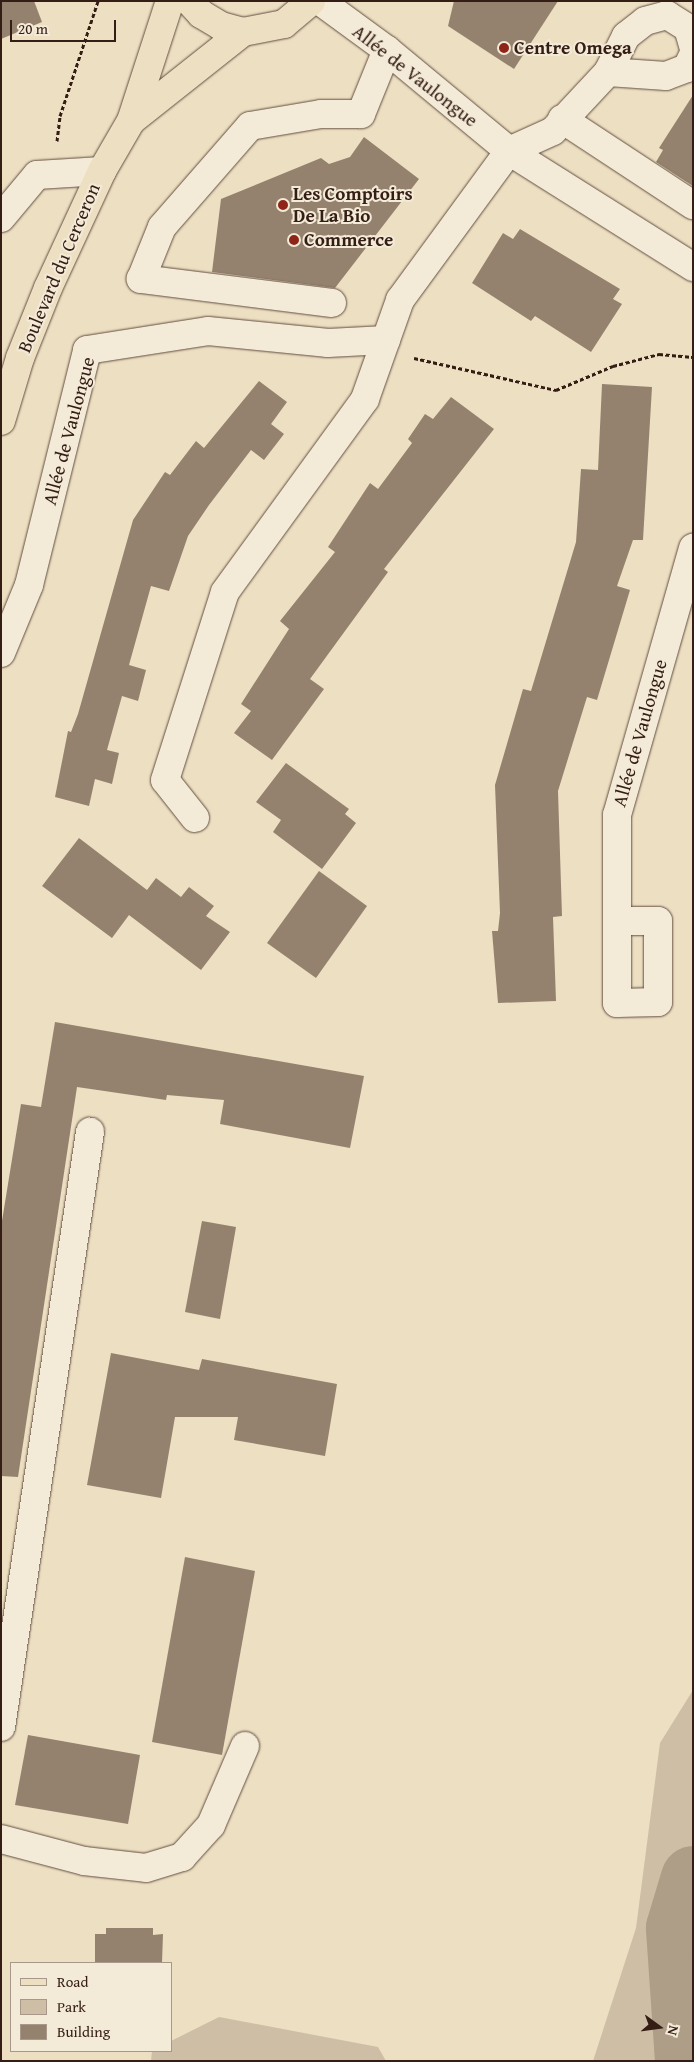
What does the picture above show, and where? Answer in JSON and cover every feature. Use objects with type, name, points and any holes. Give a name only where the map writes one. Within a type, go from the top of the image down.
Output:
[{"type":"main road","name":"Boulevard du Cerceron","points":[[1,421],[45,297],[102,171],[131,121],[170,1]]},
{"type":"main road","points":[[190,1],[201,14],[221,26],[243,32],[284,24],[311,1]]},
{"type":"main road","name":"Boulevard du Cerceron","points":[[131,121],[243,32]]},
{"type":"street","name":"Allée de Vaulongue","points":[[320,1],[387,50],[509,151],[693,267]]},
{"type":"street","points":[[195,818],[165,780],[225,592],[365,399],[400,300],[509,151],[553,131],[562,119],[608,72],[626,36],[644,21],[667,15],[688,28],[693,46]]},
{"type":"street","points":[[332,303],[141,278],[162,228],[250,126],[321,114],[361,114],[387,50]]},
{"type":"street","points":[[608,72],[666,76],[687,68],[693,55]]},
{"type":"street","points":[[562,119],[693,205]]},
{"type":"street","points":[[1,218],[37,175],[102,171]]},
{"type":"street","name":"Allée de Vaulongue","points":[[1,653],[28,585],[87,350],[208,330],[328,343],[384,346]]},
{"type":"street","name":"Allée de Vaulongue","points":[[617,921],[616,815],[693,548]]},
{"type":"street","points":[[1,1726],[90,1132]]},
{"type":"street","points":[[1,1839],[84,1862],[146,1868],[182,1857],[211,1825],[245,1746]]},
{"type":"path","points":[[56,174],[60,116],[98,1]]},
{"type":"path","points":[[384,346],[556,390],[613,366],[659,354],[693,357]]},
{"type":"green space","points":[[693,1690],[693,2061],[593,2061],[636,1928],[660,1743]]},
{"type":"green space","points":[[219,2017],[378,2047],[386,2061],[151,2061],[152,2052],[172,2052],[172,2040]]},
{"type":"building","points":[[1,1],[34,1],[42,22],[1,39]]},
{"type":"building","name":"Centre Omega","points":[[454,1],[558,1],[514,69],[448,26]]},
{"type":"building","points":[[693,95],[693,186],[656,162],[663,150],[659,148]]},
{"type":"building","name":"Commerce","points":[[364,137],[419,179],[335,288],[212,272],[221,199],[321,158],[329,164],[350,157]]},
{"type":"building","points":[[520,229],[620,289],[613,299],[622,304],[591,352],[535,316],[531,321],[472,283],[503,233],[513,239]]},
{"type":"building","points":[[259,381],[287,402],[271,424],[284,434],[264,460],[251,450],[209,505],[188,536],[169,591],[151,586],[129,665],[146,670],[138,701],[122,696],[107,750],[119,753],[112,784],[95,779],[89,806],[55,797],[68,731],[71,732],[78,714],[133,520],[165,472],[170,475],[196,441],[204,448]]},
{"type":"building","points":[[602,384],[652,387],[643,540],[633,540],[617,586],[630,590],[597,700],[587,697],[558,791],[562,916],[553,917],[556,1001],[498,1003],[492,931],[498,931],[500,913],[495,785],[523,689],[531,691],[576,542],[581,469],[598,470]]},
{"type":"building","points":[[451,397],[494,429],[384,569],[388,572],[310,679],[324,689],[272,760],[234,733],[251,711],[241,704],[289,629],[280,621],[335,552],[328,547],[370,483],[378,489],[412,443],[408,439],[425,414],[433,419]]},
{"type":"building","points":[[286,763],[349,809],[345,814],[356,823],[322,869],[273,832],[281,820],[256,802]]},
{"type":"building","points":[[79,838],[147,890],[156,878],[181,897],[189,887],[214,906],[206,916],[230,932],[201,970],[129,915],[112,938],[42,886]]},
{"type":"building","points":[[319,871],[367,906],[316,978],[267,943]]},
{"type":"building","points":[[55,1022],[364,1076],[350,1148],[220,1124],[224,1100],[167,1095],[166,1100],[77,1087],[18,1477],[1,1476],[1,1227],[21,1104],[41,1107]]},
{"type":"building","points":[[202,1221],[236,1227],[220,1319],[185,1312]]},
{"type":"building","points":[[111,1353],[199,1370],[202,1359],[337,1384],[325,1456],[234,1440],[238,1417],[175,1417],[161,1498],[87,1485]]},
{"type":"building","points":[[185,1557],[255,1571],[222,1755],[152,1742]]},
{"type":"building","points":[[28,1735],[140,1755],[128,1824],[15,1805]]},
{"type":"building","points":[[106,1928],[153,1928],[153,1935],[163,1934],[162,1962],[95,1962],[95,1934],[106,1934]]},
{"type":"waterway","points":[[687,2061],[678,1928],[693,1878]]},
{"type":"place","name":"Centre Omega","points":[[504,48]]},
{"type":"place","name":"Les Comptoirs De La Bio","points":[[283,205]]},
{"type":"place","name":"Commerce","points":[[294,240]]}]
